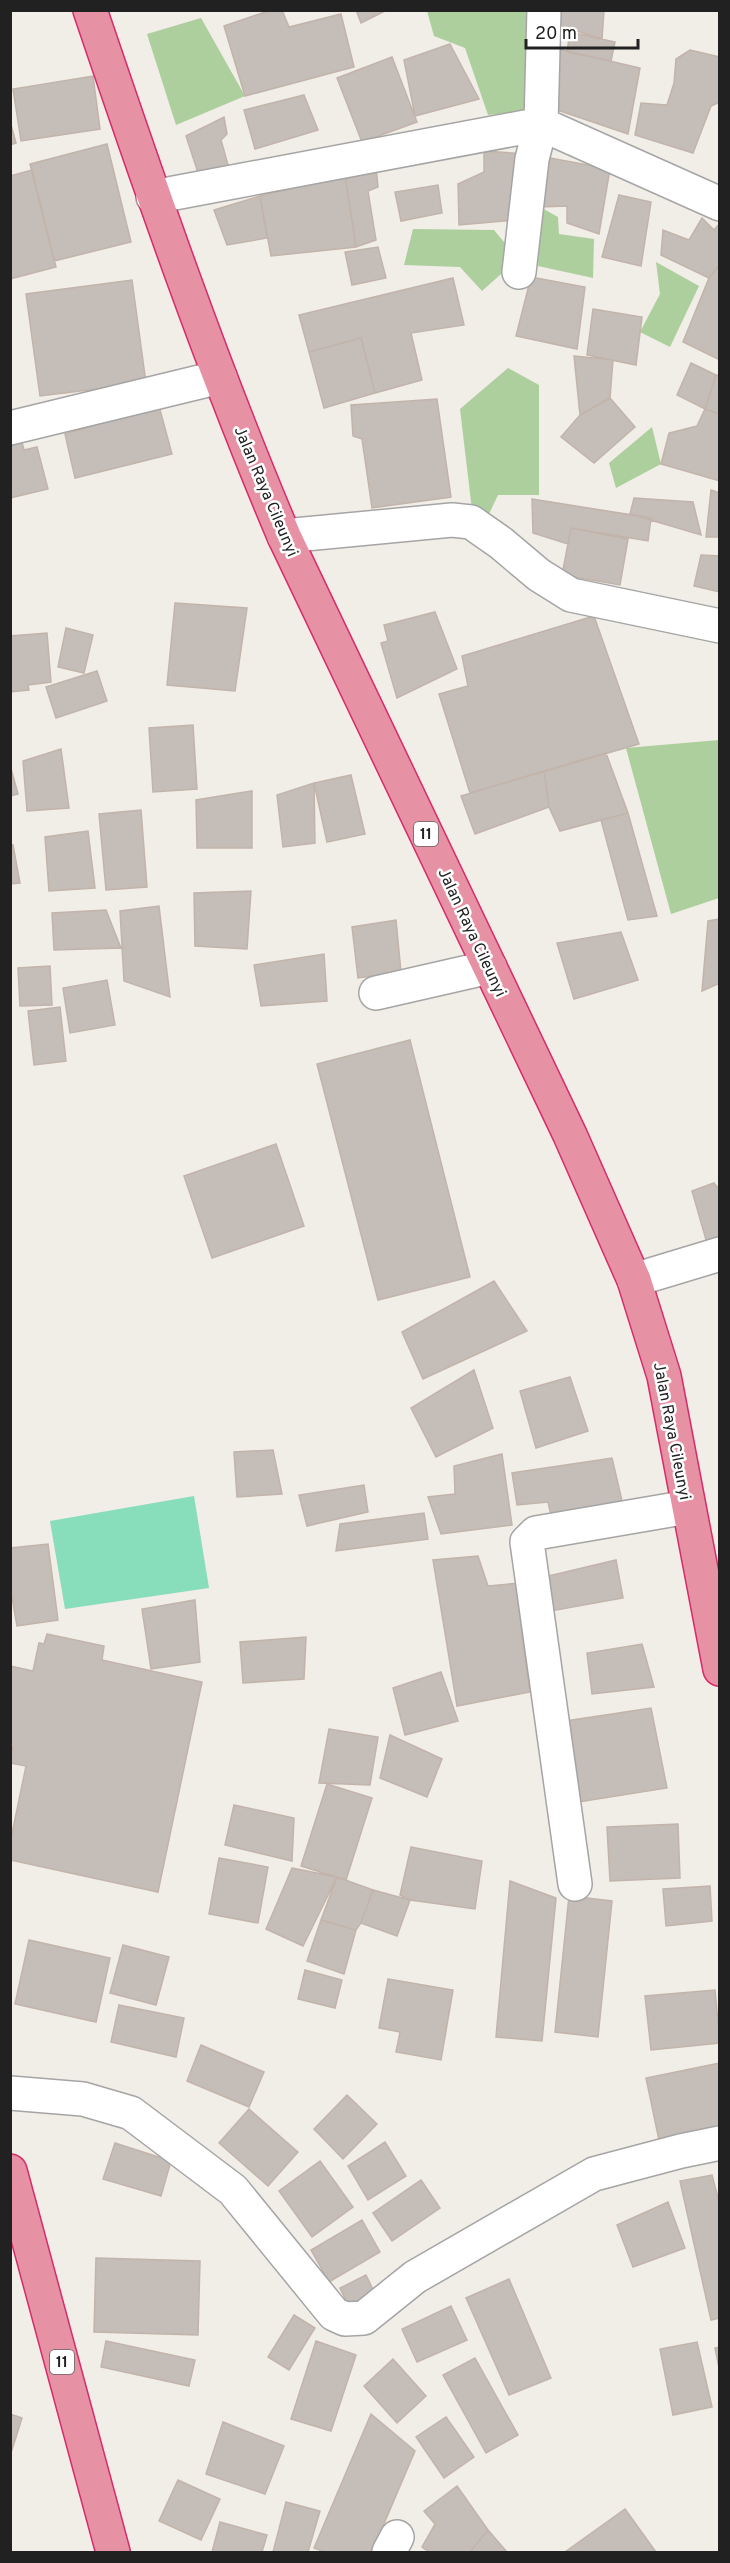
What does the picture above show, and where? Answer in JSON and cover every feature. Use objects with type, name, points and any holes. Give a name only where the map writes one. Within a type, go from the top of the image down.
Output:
[{"type":"highway","name":"Jalan Raya Cileunyi","points":[[90,10],[153,197],[220,377],[284,536],[570,1135],[634,1280],[664,1376],[720,1669]]},
{"type":"highway","name":"11","points":[[10,2171],[113,2553]]},
{"type":"street","points":[[519,272],[531,159],[541,124],[544,10]]},
{"type":"street","points":[[153,197],[541,124],[720,204]]},
{"type":"street","points":[[10,428],[220,377]]},
{"type":"street","points":[[284,536],[452,520],[471,522],[501,543],[539,575],[570,595],[720,626]]},
{"type":"street","points":[[376,993],[490,967]]},
{"type":"street","points":[[634,1280],[720,1254]]},
{"type":"street","points":[[575,1884],[527,1542],[536,1533],[688,1508]]},
{"type":"street","points":[[10,2093],[83,2100],[130,2113],[233,2190],[334,2313],[345,2319],[364,2318],[415,2277],[594,2174],[720,2143]]},
{"type":"green space","points":[[427,11],[536,11],[538,110],[488,115],[465,48],[434,36]]},
{"type":"green space","points":[[201,18],[245,96],[176,125],[147,34]]},
{"type":"green space","points":[[540,207],[558,217],[559,234],[594,239],[593,278],[538,266]]},
{"type":"green space","points":[[413,229],[494,230],[518,259],[482,291],[460,267],[404,265]]},
{"type":"green space","points":[[656,262],[699,286],[670,347],[640,332],[660,294]]},
{"type":"green space","points":[[508,368],[539,385],[539,495],[498,495],[488,516],[472,510],[460,409]]},
{"type":"green space","points":[[652,427],[661,464],[616,488],[609,463]]},
{"type":"green space","points":[[719,740],[719,898],[671,914],[626,748]]},
{"type":"green space","points":[[194,1496],[209,1588],[65,1609],[50,1521]]},
{"type":"building","points":[[271,10],[282,10],[289,27],[341,14],[354,67],[245,96],[224,26]]},
{"type":"building","points":[[356,10],[387,10],[361,23]]},
{"type":"building","points":[[560,10],[604,10],[602,39],[557,25]]},
{"type":"building","points":[[570,32],[615,42],[611,61],[567,52]]},
{"type":"building","points":[[450,44],[479,99],[415,116],[404,60]]},
{"type":"building","points":[[558,49],[640,68],[628,134],[554,109]]},
{"type":"building","points":[[690,50],[720,57],[720,102],[711,106],[693,153],[635,135],[641,103],[667,105],[674,83],[676,59]]},
{"type":"building","points":[[392,57],[417,122],[362,142],[337,78]]},
{"type":"building","points":[[93,76],[100,129],[21,141],[13,89]]},
{"type":"building","points":[[304,95],[318,130],[255,149],[244,110]]},
{"type":"building","points":[[224,117],[227,134],[221,140],[230,172],[201,182],[186,136]]},
{"type":"building","points":[[10,121],[16,143],[10,145]]},
{"type":"building","points":[[107,144],[131,242],[54,261],[30,164]]},
{"type":"building","points":[[484,151],[528,154],[515,220],[459,225],[458,184],[484,172]]},
{"type":"building","points":[[550,158],[610,169],[599,234],[567,223],[567,206],[540,207]]},
{"type":"building","points":[[376,168],[378,187],[368,191],[376,240],[356,247],[345,175]]},
{"type":"building","points":[[32,170],[56,267],[10,279],[10,176]]},
{"type":"building","points":[[345,175],[356,247],[271,256],[260,196]]},
{"type":"building","points":[[438,185],[442,213],[401,221],[395,192]]},
{"type":"building","points":[[619,195],[651,202],[641,266],[602,257]]},
{"type":"building","points":[[260,196],[267,238],[227,245],[214,210]]},
{"type":"building","points":[[702,218],[714,230],[720,223],[720,264],[709,278],[661,255],[663,230],[689,240]]},
{"type":"building","points":[[378,247],[386,278],[352,285],[345,252]]},
{"type":"building","points":[[720,264],[720,360],[683,342],[709,278]]},
{"type":"building","points":[[531,277],[585,287],[577,349],[516,336]]},
{"type":"building","points":[[453,278],[464,325],[411,333],[422,380],[375,393],[361,338],[309,352],[299,315]]},
{"type":"building","points":[[132,280],[146,383],[40,396],[26,294]]},
{"type":"building","points":[[593,309],[642,317],[636,365],[587,355]]},
{"type":"building","points":[[361,338],[375,393],[324,408],[309,352]]},
{"type":"building","points":[[574,356],[613,360],[610,398],[580,415]]},
{"type":"building","points":[[691,363],[716,375],[705,409],[677,395]]},
{"type":"building","points":[[716,375],[720,376],[720,414],[705,409]]},
{"type":"building","points":[[610,398],[635,427],[594,463],[561,437],[580,415]]},
{"type":"building","points":[[437,399],[451,497],[372,508],[362,439],[353,436],[351,405]]},
{"type":"building","points":[[159,406],[172,454],[75,478],[65,434]]},
{"type":"building","points":[[705,409],[720,414],[720,481],[661,464],[669,433],[697,426]]},
{"type":"building","points":[[20,435],[24,450],[37,447],[48,489],[10,498],[10,437]]},
{"type":"building","points":[[711,490],[720,493],[720,537],[706,537]]},
{"type":"building","points":[[634,498],[693,502],[701,535],[630,514]]},
{"type":"building","points":[[532,499],[651,518],[648,541],[571,528],[568,544],[533,533]]},
{"type":"building","points":[[571,528],[628,539],[620,585],[562,575]]},
{"type":"building","points":[[701,555],[720,556],[720,592],[694,586]]},
{"type":"building","points":[[175,603],[247,608],[235,691],[167,685]]},
{"type":"building","points":[[435,612],[457,669],[397,698],[381,643],[388,641],[384,625]]},
{"type":"building","points":[[594,616],[639,744],[470,793],[439,694],[468,686],[462,656]]},
{"type":"building","points":[[66,628],[93,635],[84,673],[58,667]]},
{"type":"building","points":[[47,633],[51,682],[28,685],[29,690],[10,692],[10,636]]},
{"type":"building","points":[[97,671],[107,701],[56,718],[46,687]]},
{"type":"building","points":[[193,725],[197,789],[153,792],[149,728]]},
{"type":"building","points":[[61,749],[69,808],[27,811],[23,761]]},
{"type":"building","points":[[606,753],[628,813],[560,831],[549,807],[544,771]]},
{"type":"building","points":[[10,765],[18,794],[10,796]]},
{"type":"building","points":[[544,771],[549,807],[475,834],[461,796]]},
{"type":"building","points":[[351,775],[365,834],[327,842],[314,783]]},
{"type":"building","points":[[314,783],[315,843],[283,847],[277,795]]},
{"type":"building","points":[[252,791],[252,848],[197,848],[196,800]]},
{"type":"building","points":[[141,810],[147,887],[106,890],[99,814]]},
{"type":"building","points":[[628,813],[657,916],[628,920],[601,820]]},
{"type":"building","points":[[88,831],[95,888],[49,891],[45,837]]},
{"type":"building","points":[[10,845],[13,845],[20,883],[10,884]]},
{"type":"building","points":[[251,891],[247,949],[195,946],[194,893]]},
{"type":"building","points":[[159,906],[170,997],[124,981],[120,911]]},
{"type":"building","points":[[106,910],[121,948],[54,950],[52,913]]},
{"type":"building","points":[[720,919],[720,983],[702,991],[708,921]]},
{"type":"building","points":[[396,920],[401,972],[358,978],[352,927]]},
{"type":"building","points":[[621,932],[638,980],[574,999],[557,943]]},
{"type":"building","points":[[324,954],[327,1001],[261,1006],[254,965]]},
{"type":"building","points":[[50,966],[52,1005],[20,1006],[18,968]]},
{"type":"building","points":[[107,980],[115,1025],[70,1033],[63,988]]},
{"type":"building","points":[[60,1007],[66,1061],[34,1065],[28,1011]]},
{"type":"building","points":[[410,1040],[470,1277],[378,1300],[317,1064]]},
{"type":"building","points":[[276,1144],[304,1226],[212,1258],[184,1176]]},
{"type":"building","points":[[714,1183],[720,1190],[720,1247],[709,1250],[692,1191]]},
{"type":"building","points":[[494,1281],[527,1331],[423,1379],[402,1332]]},
{"type":"building","points":[[474,1370],[493,1428],[436,1457],[411,1408]]},
{"type":"building","points":[[570,1377],[588,1431],[536,1448],[520,1391]]},
{"type":"building","points":[[273,1450],[282,1494],[237,1497],[234,1452]]},
{"type":"building","points":[[502,1454],[512,1525],[441,1534],[428,1497],[455,1494],[454,1466]]},
{"type":"building","points":[[612,1458],[623,1505],[552,1520],[548,1502],[517,1505],[512,1473]]},
{"type":"building","points":[[364,1485],[368,1512],[307,1526],[299,1495]]},
{"type":"building","points":[[424,1513],[428,1539],[336,1551],[340,1524]]},
{"type":"building","points":[[48,1544],[58,1620],[17,1626],[10,1586],[10,1548]]},
{"type":"building","points":[[478,1556],[488,1586],[520,1583],[522,1637],[530,1692],[457,1706],[433,1560]]},
{"type":"building","points":[[616,1560],[623,1598],[551,1611],[544,1577]]},
{"type":"building","points":[[195,1600],[200,1662],[151,1669],[142,1609]]},
{"type":"building","points":[[47,1634],[104,1646],[102,1660],[202,1682],[158,1892],[10,1860],[10,1843],[26,1766],[10,1763],[13,1747],[10,1747],[10,1666],[33,1671],[39,1643],[44,1644]]},
{"type":"building","points":[[306,1637],[304,1679],[243,1683],[240,1642]]},
{"type":"building","points":[[642,1644],[654,1687],[592,1694],[587,1653]]},
{"type":"building","points":[[441,1672],[458,1721],[405,1735],[393,1688]]},
{"type":"building","points":[[651,1708],[667,1788],[579,1802],[566,1721]]},
{"type":"building","points":[[329,1729],[378,1737],[370,1785],[319,1783]]},
{"type":"building","points":[[390,1735],[442,1759],[427,1797],[380,1778]]},
{"type":"building","points":[[327,1784],[372,1798],[346,1880],[301,1866]]},
{"type":"building","points":[[234,1805],[294,1818],[292,1861],[225,1845]]},
{"type":"building","points":[[678,1824],[680,1878],[610,1881],[607,1827]]},
{"type":"building","points":[[411,1847],[482,1861],[475,1909],[410,1900],[400,1895]]},
{"type":"building","points":[[219,1858],[268,1867],[258,1923],[209,1914]]},
{"type":"building","points":[[292,1868],[337,1877],[303,1946],[266,1929]]},
{"type":"building","points":[[337,1877],[373,1890],[361,1923],[356,1930],[321,1920]]},
{"type":"building","points":[[510,1881],[556,1898],[542,2041],[496,2037]]},
{"type":"building","points":[[710,1886],[712,1921],[666,1926],[663,1889]]},
{"type":"building","points":[[373,1890],[410,1900],[397,1936],[361,1923]]},
{"type":"building","points":[[569,1896],[612,1901],[598,2037],[555,2032]]},
{"type":"building","points":[[321,1920],[356,1930],[344,1974],[307,1961]]},
{"type":"building","points":[[29,1940],[110,1958],[96,2022],[15,2004]]},
{"type":"building","points":[[123,1945],[169,1957],[156,2005],[110,1993]]},
{"type":"building","points":[[305,1970],[342,1980],[335,2008],[298,1999]]},
{"type":"building","points":[[388,1979],[453,1990],[441,2060],[396,2052],[400,2032],[379,2028]]},
{"type":"building","points":[[715,1990],[720,2043],[651,2050],[645,1996]]},
{"type":"building","points":[[119,2005],[184,2018],[176,2057],[111,2042]]},
{"type":"building","points":[[201,2045],[264,2072],[249,2107],[187,2081]]},
{"type":"building","points":[[720,2063],[720,2127],[659,2140],[646,2078]]},
{"type":"building","points":[[347,2095],[377,2124],[343,2159],[314,2129]]},
{"type":"building","points":[[249,2109],[298,2152],[268,2186],[219,2143]]},
{"type":"building","points":[[385,2142],[406,2176],[368,2200],[348,2166]]},
{"type":"building","points":[[115,2143],[171,2161],[161,2196],[103,2179]]},
{"type":"building","points":[[320,2161],[353,2207],[312,2237],[279,2191]]},
{"type":"building","points":[[712,2175],[720,2205],[720,2318],[711,2320],[680,2181]]},
{"type":"building","points":[[421,2180],[440,2208],[392,2241],[373,2213]]},
{"type":"building","points":[[668,2202],[685,2248],[633,2267],[617,2225]]},
{"type":"building","points":[[362,2220],[380,2252],[329,2282],[311,2250]]},
{"type":"building","points":[[96,2258],[200,2261],[198,2335],[94,2332]]},
{"type":"building","points":[[366,2275],[380,2304],[354,2317],[340,2288]]},
{"type":"building","points":[[509,2279],[551,2378],[509,2395],[466,2298]]},
{"type":"building","points":[[451,2306],[467,2340],[417,2362],[402,2329]]},
{"type":"building","points":[[294,2315],[315,2328],[289,2370],[268,2357]]},
{"type":"building","points":[[106,2341],[195,2360],[189,2386],[101,2367]]},
{"type":"building","points":[[316,2341],[356,2355],[331,2431],[291,2419]]},
{"type":"building","points":[[697,2342],[712,2407],[673,2415],[660,2349]]},
{"type":"building","points":[[720,2347],[720,2373],[715,2348]]},
{"type":"building","points":[[475,2358],[518,2435],[486,2453],[443,2375]]},
{"type":"building","points":[[393,2359],[426,2396],[397,2423],[364,2386]]},
{"type":"building","points":[[10,2414],[22,2418],[11,2453],[10,2453]]},
{"type":"building","points":[[371,2414],[415,2451],[372,2552],[325,2552],[314,2548]]},
{"type":"building","points":[[446,2417],[474,2457],[444,2478],[416,2437]]},
{"type":"building","points":[[223,2422],[284,2446],[265,2494],[206,2474]]},
{"type":"building","points":[[178,2480],[220,2499],[201,2540],[159,2521]]},
{"type":"building","points":[[457,2486],[488,2530],[470,2552],[429,2552],[422,2547],[435,2524],[424,2511]]},
{"type":"building","points":[[286,2502],[320,2511],[308,2552],[273,2552]]},
{"type":"building","points":[[625,2509],[656,2552],[565,2552]]},
{"type":"building","points":[[220,2522],[267,2535],[262,2552],[212,2552]]},
{"type":"building","points":[[488,2530],[507,2552],[470,2552]]}]
